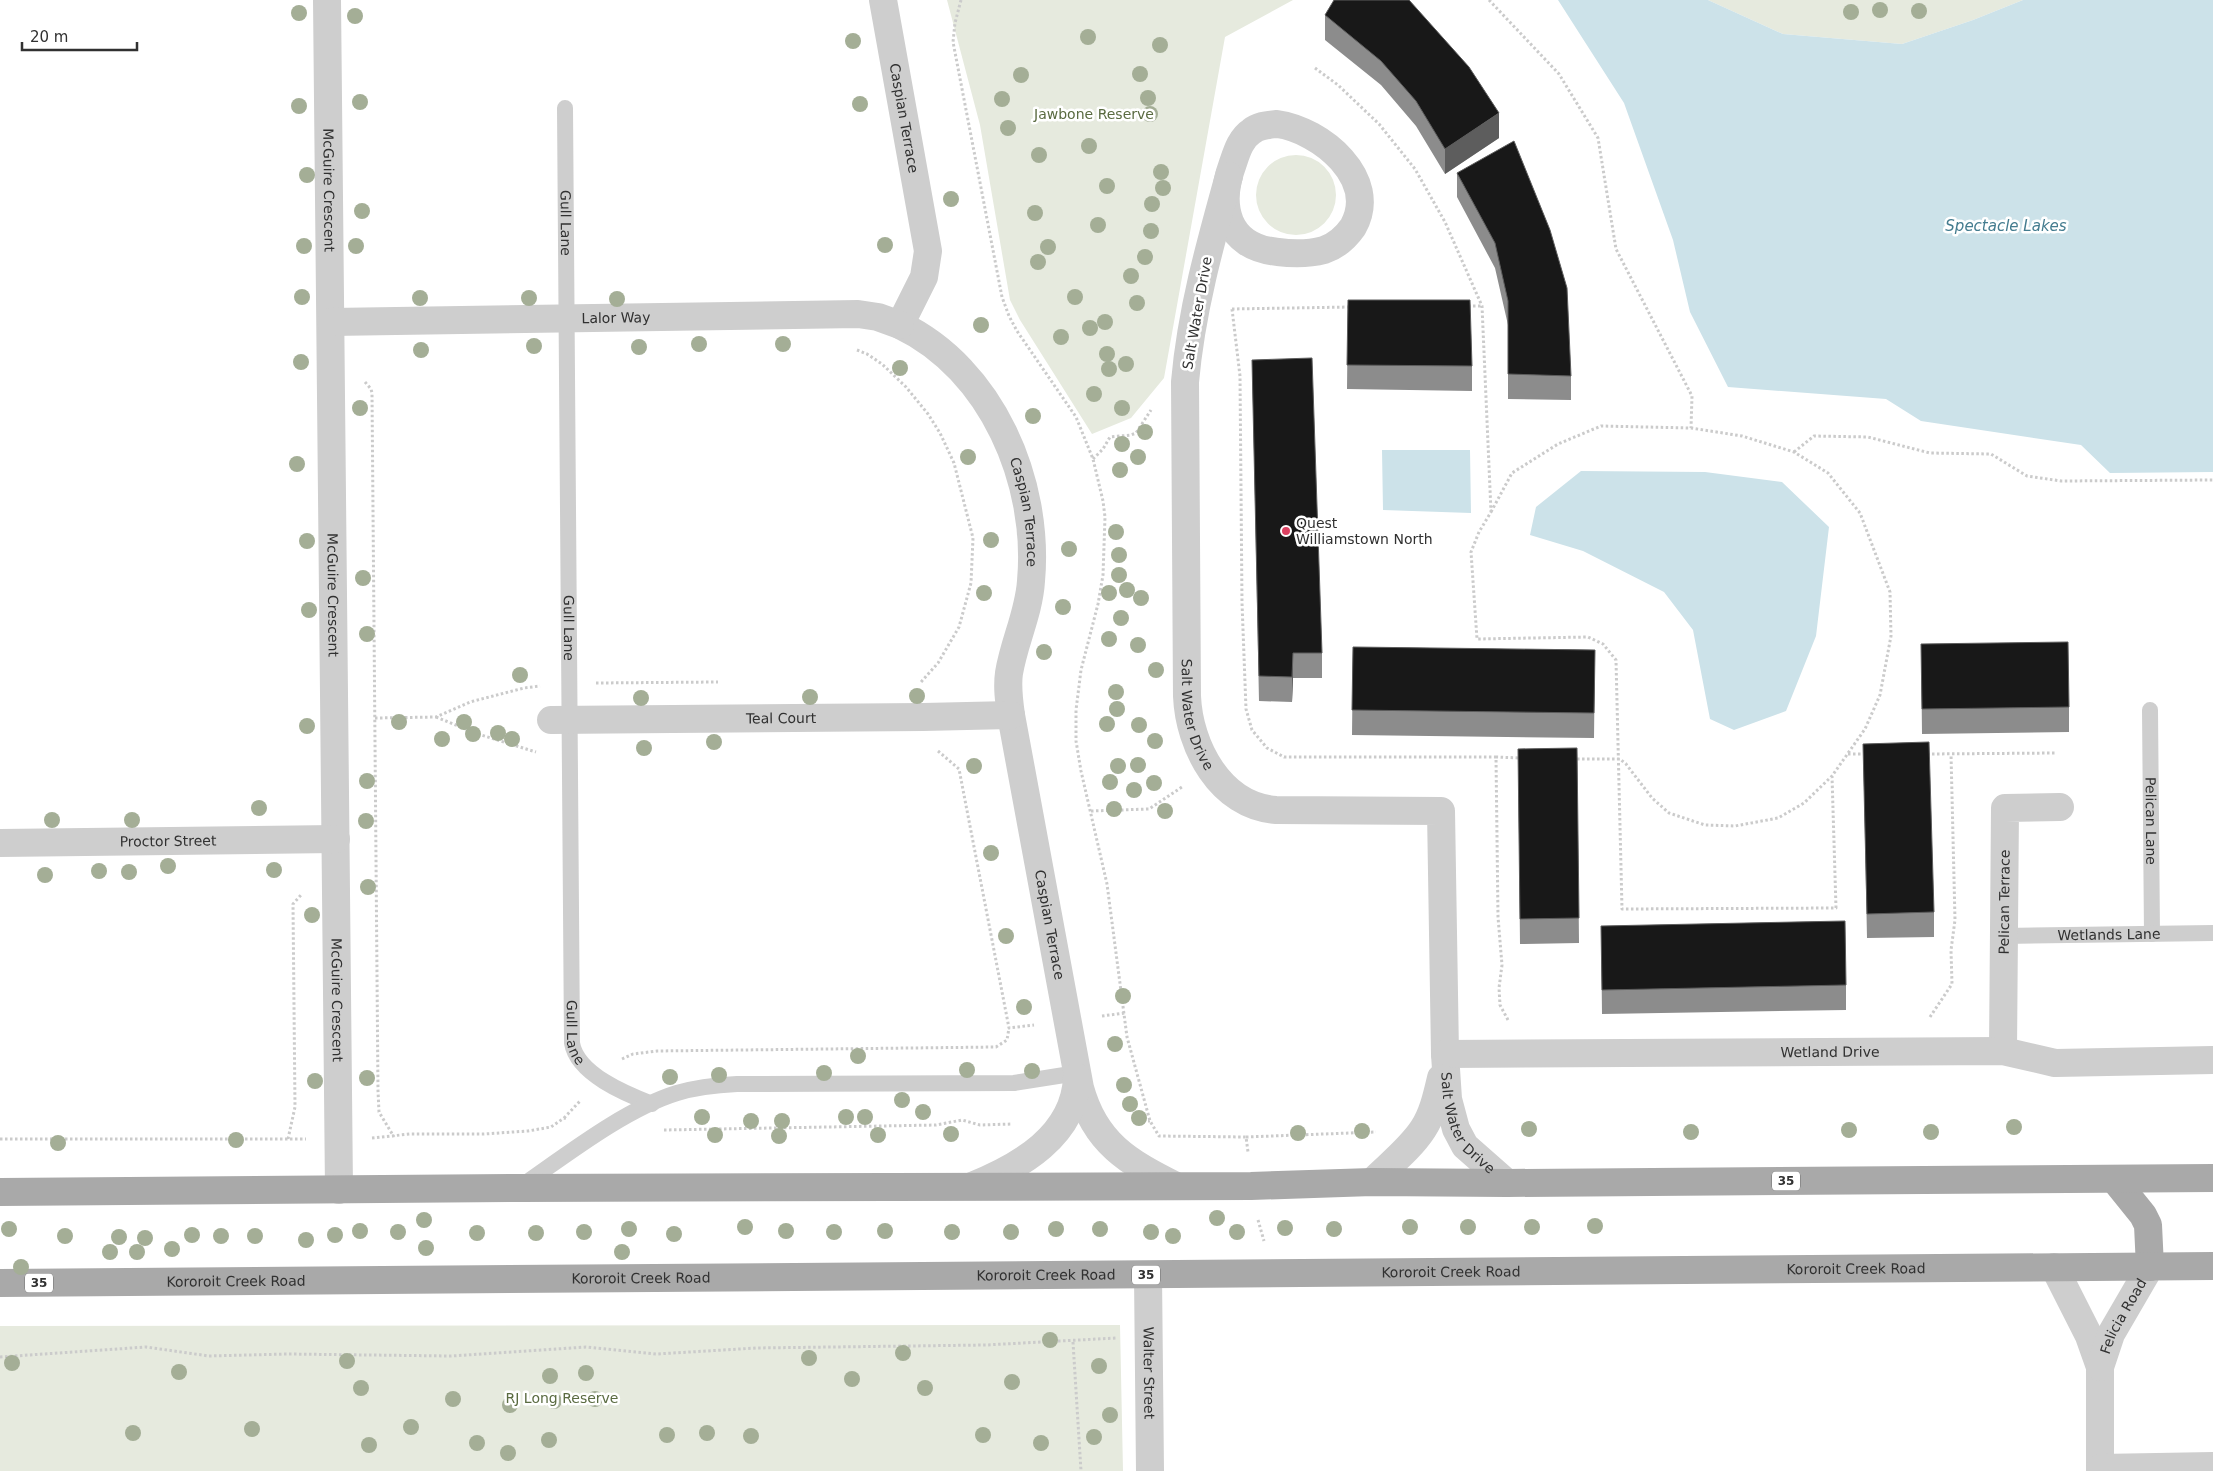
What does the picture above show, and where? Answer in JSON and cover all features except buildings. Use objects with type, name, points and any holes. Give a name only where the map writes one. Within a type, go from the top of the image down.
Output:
[{"type":"main road","name":"35","points":[[0,1192],[518,1188],[1250,1186],[1372,1182],[1507,1183],[2213,1178]]},
{"type":"main road","points":[[2114,1179],[2143,1215],[2148,1225],[2150,1267]]},
{"type":"main road","name":"Kororoit Creek Road","points":[[0,1283],[2213,1266]]},
{"type":"street","name":"McGuire Crescent","points":[[327,0],[339,1190]]},
{"type":"street","name":"Caspian Terrace","points":[[883,0],[928,251],[924,277],[900,324],[919,335],[951,360],[979,393],[1004,434],[1022,481],[1030,519],[1032,564],[1025,615],[1009,672],[1011,715],[1077,1073],[1085,1105],[1092,1122],[1110,1144],[1135,1163],[1176,1186]]},
{"type":"street","points":[[1198,299],[1207,267],[1216,256],[1225,252],[1285,253],[1313,252],[1328,248],[1337,243],[1350,230],[1358,215],[1357,185],[1347,167],[1330,148],[1306,132],[1287,126],[1270,125],[1256,128],[1246,136],[1237,151],[1225,195],[1226,208],[1228,219],[1243,239],[1256,247],[1285,253]]},
{"type":"street","name":"Salt Water Drive","points":[[1229,176],[1191,331],[1185,382],[1187,707],[1196,741],[1211,768],[1232,794],[1248,804],[1267,810],[1441,811],[1445,1054],[1448,1099],[1456,1129],[1465,1146],[1507,1183]]},
{"type":"street","name":"Lalor Way","points":[[331,322],[858,314],[878,317],[900,324]]},
{"type":"street","name":"Teal Court","points":[[560,719],[923,718],[1011,715]]},
{"type":"street","name":"Pelican Terrace","points":[[2003,1051],[2005,808],[2060,807]]},
{"type":"street","name":"Proctor Street","points":[[0,843],[336,839]]},
{"type":"street","name":"Wetland Drive","points":[[1445,1054],[2003,1051],[2055,1063],[2213,1060]]},
{"type":"street","name":"Salt Water Drive","points":[[1372,1182],[1424,1129],[1438,1092],[1445,1054]]},
{"type":"street","name":"Caspian Terrace","points":[[972,1186],[1011,1169],[1036,1152],[1050,1139],[1064,1119],[1071,1103],[1076,1088],[1077,1073]]},
{"type":"street","name":"Felicia Road","points":[[2054,1267],[2089,1336],[2100,1367]]},
{"type":"street","name":"Felicia Road","points":[[2100,1469],[2100,1367],[2111,1334],[2150,1267]]},
{"type":"street","name":"Walter Street","points":[[1148,1274],[1150,1471]]},
{"type":"street","points":[[2100,1469],[2213,1466]]},
{"type":"lane","name":"Gull Lane","points":[[565,108],[566,318],[560,719],[573,1047],[576,1056],[594,1074],[626,1093],[652,1104]]},
{"type":"lane","name":"Pelican Lane","points":[[2150,710],[2152,934]]},
{"type":"lane","name":"Wetlands Lane","points":[[2004,936],[2213,933]]},
{"type":"lane","points":[[518,1188],[598,1134],[652,1104],[678,1093],[702,1087],[729,1084],[1014,1083],[1077,1073]]},
{"type":"path","points":[[961,0],[955,23],[953,42],[1002,297],[1008,316],[1017,331],[1076,417],[1093,458],[1105,517],[1104,575],[1081,670],[1076,727],[1081,771],[1107,884],[1127,1037],[1150,1121],[1159,1136],[1246,1137],[1424,1129]]},
{"type":"path","points":[[1490,0],[1559,74],[1598,138],[1616,249],[1692,396],[1691,428]]},
{"type":"path","points":[[1315,68],[1338,85],[1379,124],[1415,169],[1445,222],[1482,306],[1491,512]]},
{"type":"path","points":[[1198,299],[1232,309],[1352,307]]},
{"type":"path","points":[[1462,306],[1482,306]]},
{"type":"path","points":[[1232,309],[1240,376],[1242,603],[1246,709],[1252,730],[1267,748],[1284,757],[1524,758]]},
{"type":"path","points":[[848,350],[858,350],[882,364],[906,387],[940,432],[954,463],[973,538],[971,583],[959,627],[938,663],[921,680],[923,718],[926,752],[938,751],[959,770],[1009,1028],[1125,1013]]},
{"type":"path","points":[[361,378],[371,388],[372,393],[378,1091],[379,1112],[394,1136]]},
{"type":"path","points":[[1093,458],[1103,450],[1110,437],[1131,435],[1138,431],[1155,405],[1185,382]]},
{"type":"path","points":[[1572,758],[1620,760],[1626,764],[1652,798],[1670,813],[1705,825],[1735,826],[1778,818],[1804,803],[1832,776],[1865,730],[1880,695],[1891,636],[1890,592],[1860,512],[1828,473],[1794,452],[1742,436],[1691,428],[1601,426],[1558,444],[1512,473],[1479,532],[1472,552],[1477,639],[1588,637],[1603,644],[1616,660],[1620,760],[1622,909],[1836,908],[1832,776]]},
{"type":"path","points":[[1794,452],[1814,436],[1868,437],[1930,453],[1991,454],[2027,476],[2061,481],[2213,480]]},
{"type":"path","points":[[1923,754],[2056,753]]},
{"type":"path","points":[[1848,754],[1866,754]]},
{"type":"path","points":[[1927,1021],[1952,984],[1951,950],[1955,920],[1951,754]]},
{"type":"path","points":[[1496,757],[1498,916],[1502,965],[1499,988],[1500,1005],[1505,1017],[1510,1022]]},
{"type":"path","points":[[1091,811],[1149,809],[1211,768]]},
{"type":"path","points":[[288,1139],[294,1107],[292,904],[303,894],[306,839]]},
{"type":"path","points":[[1246,1137],[1250,1186],[1254,1206],[1275,1274]]},
{"type":"path","points":[[0,1356],[146,1347],[209,1356],[286,1354],[451,1356],[586,1347],[657,1354],[756,1348],[867,1348],[1073,1342],[1123,1338],[1148,1333]]},
{"type":"path","points":[[1073,1342],[1081,1471]]},
{"type":"green space","name":"Jawbone Reserve","points":[[947,0],[1293,0],[1225,37],[1164,378],[1131,418],[1092,434],[1020,320],[1010,300],[980,125]]},
{"type":"green space","points":[[1708,0],[2023,0],[1973,20],[1902,44],[1783,34]]},
{"type":"green space","points":[[1296,155],[1311,158],[1324,167],[1333,180],[1336,195],[1333,210],[1324,223],[1311,232],[1296,235],[1281,232],[1268,223],[1259,210],[1256,195],[1259,180],[1268,167],[1281,158]]},
{"type":"green space","name":"RJ Long Reserve","points":[[1120,1325],[1123,1471],[0,1471],[0,1326]]},
{"type":"water","name":"Spectacle Lakes","points":[[1558,0],[1708,0],[1783,34],[1902,44],[1973,20],[2023,0],[2213,0],[2213,472],[2110,473],[2081,445],[1921,421],[1886,399],[1728,387],[1690,312],[1673,240],[1624,103]]},
{"type":"water","points":[[1382,450],[1470,450],[1471,513],[1383,510]]},
{"type":"water","points":[[1581,471],[1705,472],[1782,482],[1829,527],[1816,636],[1786,711],[1734,730],[1710,719],[1693,630],[1664,592],[1583,551],[1530,535],[1536,507]]},
{"type":"place","name":"Quest Williamstown North","points":[[1286,531]]}]
